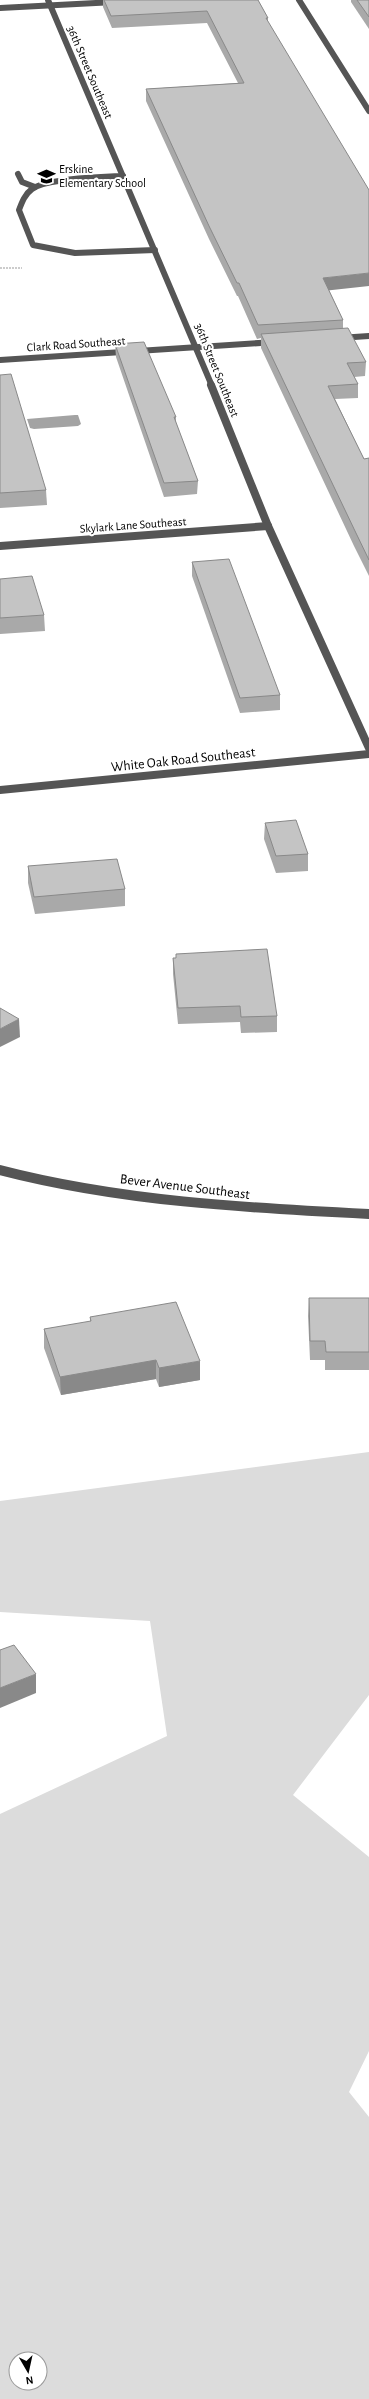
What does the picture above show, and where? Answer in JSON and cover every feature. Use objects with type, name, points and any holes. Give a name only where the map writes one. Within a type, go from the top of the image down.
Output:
[{"type":"street","points":[[299,0],[369,111]]},
{"type":"street","points":[[0,8],[49,2],[122,1]]},
{"type":"street","name":"36th Street Southeast","points":[[49,2],[196,347],[268,526],[369,748]]},
{"type":"street","points":[[18,174],[22,182],[35,187],[96,177],[123,176]]},
{"type":"street","points":[[35,187],[23,199],[19,210],[33,245],[75,253],[155,250]]},
{"type":"street","points":[[330,339],[369,336]]},
{"type":"street","name":"Clark Road Southeast","points":[[0,360],[283,342]]},
{"type":"street","name":"Skylark Lane Southeast","points":[[0,546],[268,526]]},
{"type":"street","name":"White Oak Road Southeast","points":[[0,790],[369,754]]},
{"type":"street","name":"Bever Avenue Southeast","points":[[0,1170],[38,1180],[215,1206],[369,1214]]},
{"type":"shaded area","points":[[78,415],[81,424],[78,426],[34,429],[30,428],[27,419]]},
{"type":"shaded area","points":[[369,1452],[369,1695],[293,1795],[369,1857],[369,2051],[349,2092],[369,2117],[369,2399],[0,2399],[0,1814],[167,1736],[150,1621],[0,1612],[0,1501]]},
{"type":"building","points":[[104,0],[258,0],[268,18],[266,18],[369,190],[369,273],[323,278],[343,320],[258,325],[239,283],[237,283],[209,226],[146,89],[244,83],[207,11],[111,16]]},
{"type":"building","points":[[357,0],[369,0],[369,17]]},
{"type":"building","points":[[348,328],[366,362],[347,363],[358,384],[328,386],[364,459],[369,458],[369,560],[261,334]]},
{"type":"building","points":[[144,342],[176,417],[174,417],[198,481],[164,483],[115,344]]},
{"type":"building","points":[[11,374],[46,490],[0,493],[0,375]]},
{"type":"building","points":[[229,559],[280,695],[240,698],[192,562]]},
{"type":"building","points":[[32,576],[44,615],[0,618],[0,579]]},
{"type":"building","points":[[296,820],[308,854],[276,856],[265,823]]},
{"type":"building","points":[[117,859],[125,889],[34,897],[28,866]]},
{"type":"building","points":[[267,949],[277,1016],[241,1017],[240,1006],[178,1008],[173,958],[176,958],[176,954]]},
{"type":"building","points":[[0,1008],[19,1019],[0,1029]]},
{"type":"building","points":[[309,1298],[369,1298],[369,1352],[326,1352],[325,1341],[310,1341]]},
{"type":"building","points":[[176,1302],[200,1361],[159,1368],[156,1360],[60,1377],[44,1329],[91,1321],[90,1317]]},
{"type":"building","points":[[14,1645],[36,1674],[0,1688],[0,1650]]},
{"type":"place","name":"Erskine Elementary School","points":[[46,176]]}]
